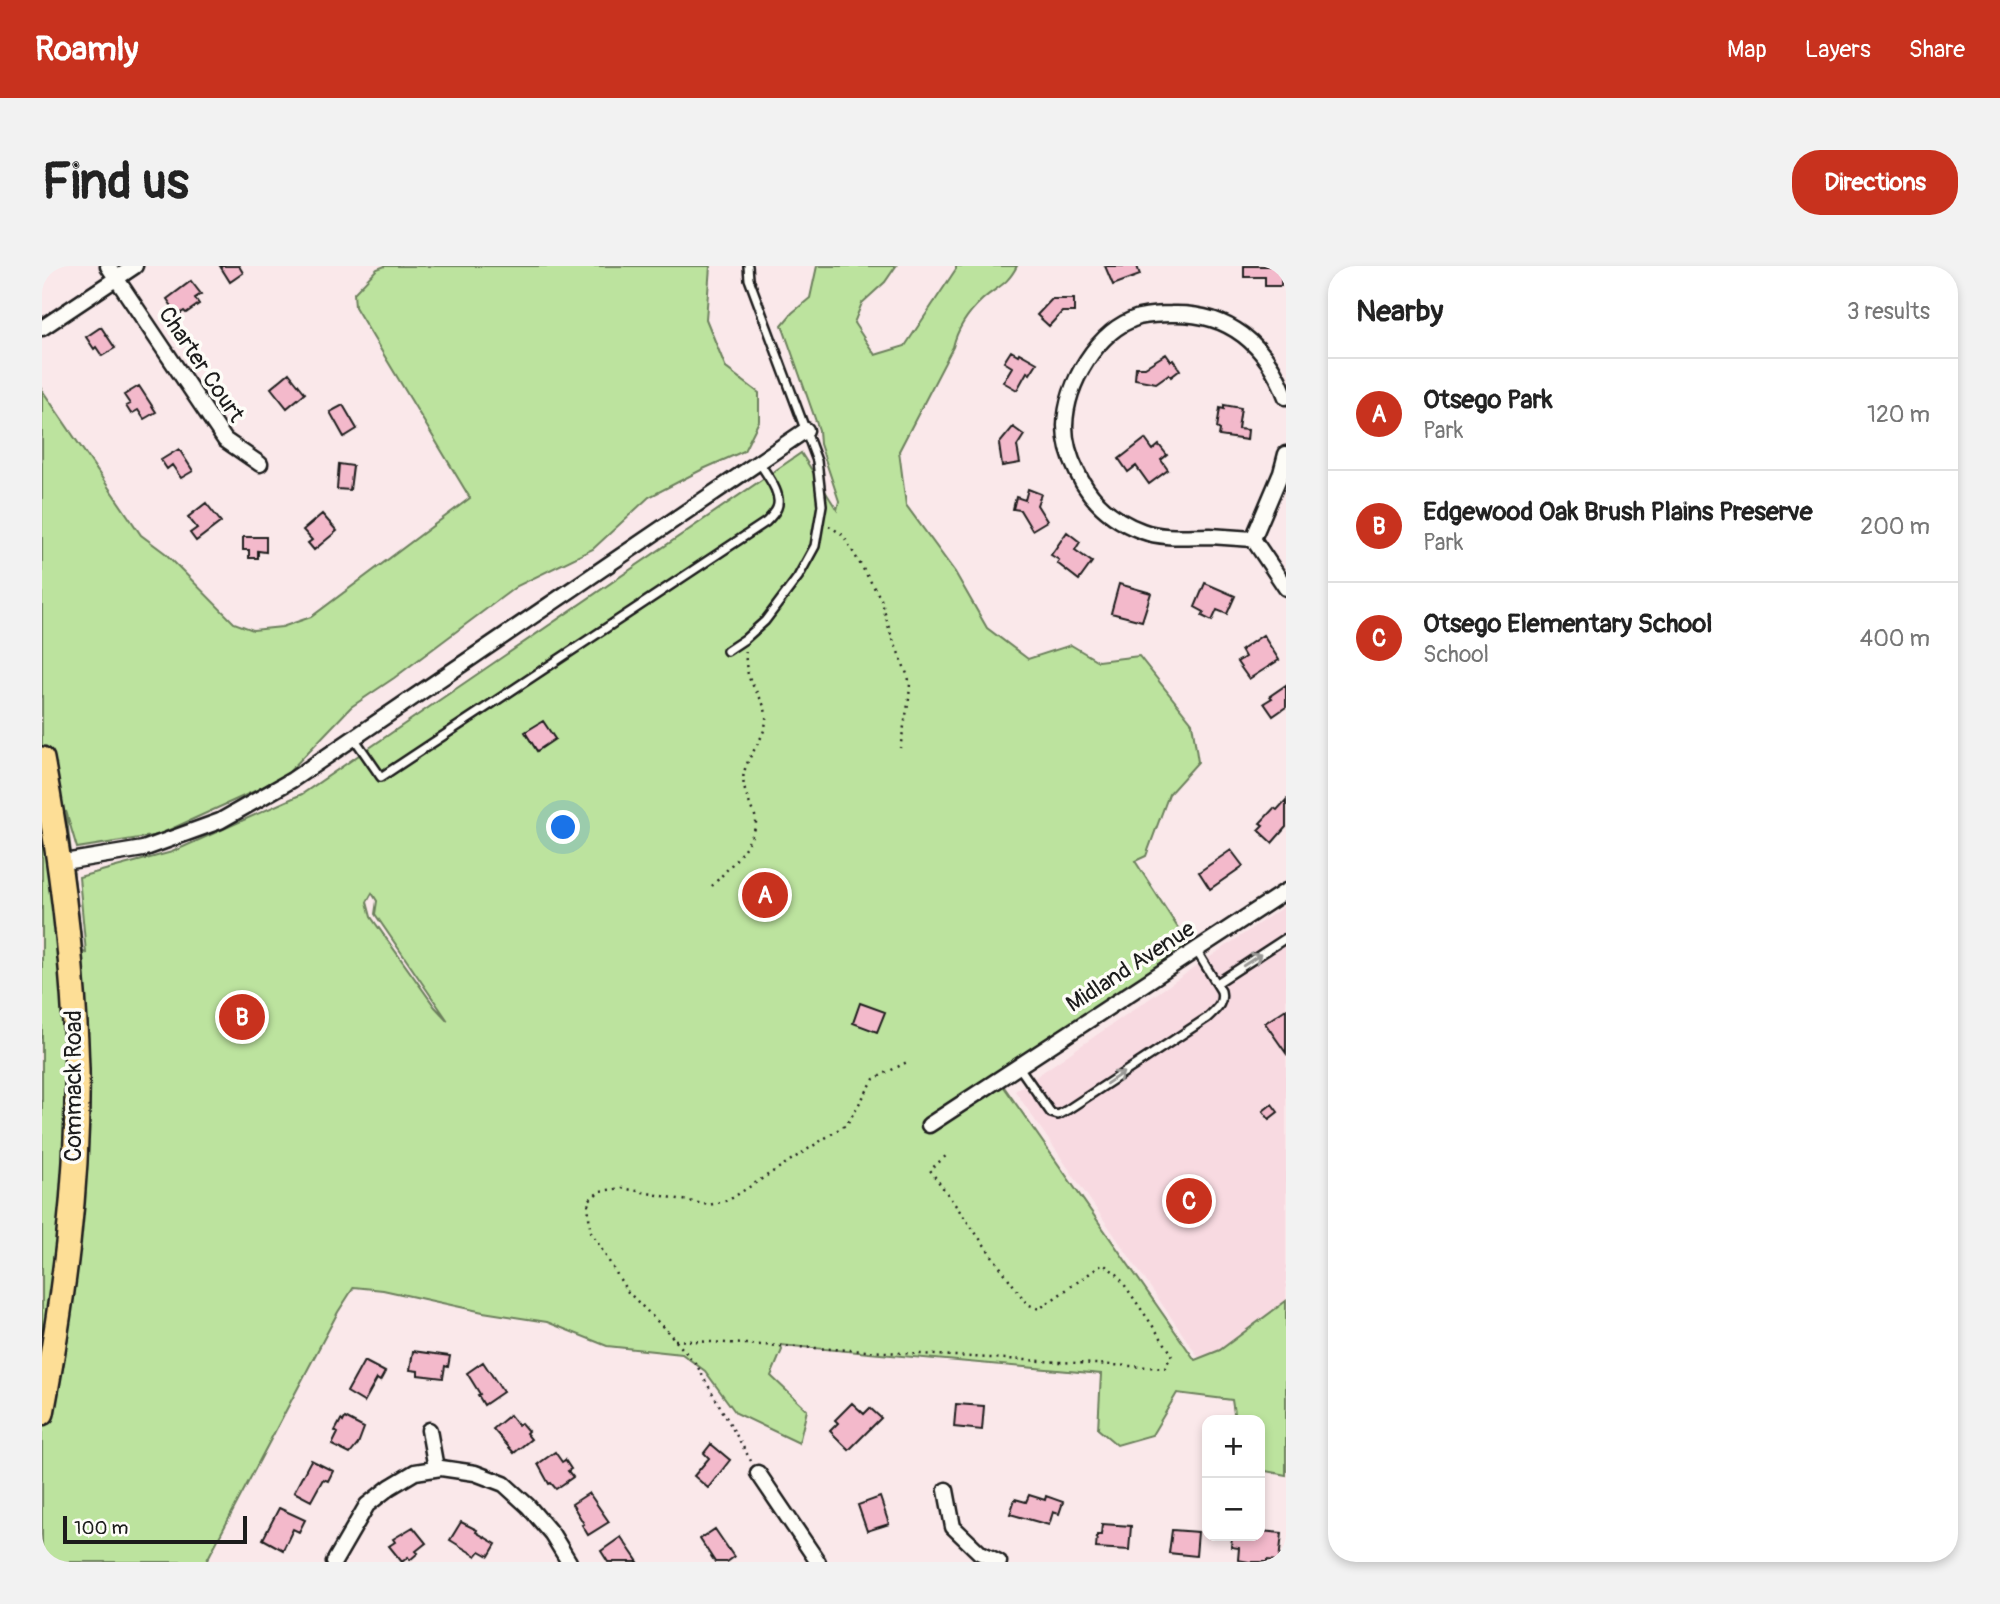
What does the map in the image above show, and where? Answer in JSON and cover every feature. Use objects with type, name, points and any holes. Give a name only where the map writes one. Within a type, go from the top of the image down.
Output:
[{"type":"main road","name":"Commack Road","points":[[42,759],[69,943],[77,1071],[73,1196],[59,1325],[42,1413]]},
{"type":"street","points":[[42,328],[112,272],[135,266]]},
{"type":"street","name":"Charter Court","points":[[112,272],[225,440],[260,464]]},
{"type":"street","points":[[1253,539],[1143,532],[1097,504],[1084,486],[1071,459],[1065,427],[1069,398],[1082,370],[1099,344],[1116,329],[1138,318],[1189,313],[1212,318],[1235,328],[1254,344],[1270,364],[1286,397]]},
{"type":"street","points":[[58,863],[143,849],[220,821],[292,780],[806,430]]},
{"type":"street","points":[[1253,539],[1286,454]]},
{"type":"street","points":[[1253,539],[1286,588]]},
{"type":"street","name":"Midland Avenue","points":[[929,1125],[1286,891]]},
{"type":"street","points":[[429,1430],[436,1468]]},
{"type":"street","points":[[334,1562],[367,1505],[390,1486],[415,1472],[436,1468],[475,1473],[504,1484],[528,1506],[552,1535],[569,1562]]},
{"type":"street","points":[[758,1473],[818,1562]]},
{"type":"street","points":[[946,1490],[953,1527],[979,1552],[999,1562]]},
{"type":"lane","points":[[727,651],[765,621],[798,578],[815,546],[822,505],[817,461],[749,279],[748,266]]},
{"type":"lane","points":[[354,738],[381,777],[766,522],[777,510],[779,501],[759,462]]},
{"type":"lane","points":[[1217,983],[1286,938]]},
{"type":"lane","points":[[1018,1066],[1051,1113],[1058,1115],[1206,1018],[1220,1005],[1223,999],[1217,983],[1196,950]]},
{"type":"path","points":[[819,523],[844,535],[881,599],[890,632],[910,683],[900,748]]},
{"type":"path","points":[[712,886],[741,854],[756,820],[743,779],[745,767],[764,730],[766,715],[759,694],[750,681],[745,663],[750,635]]},
{"type":"path","points":[[758,1473],[696,1364],[627,1291],[590,1230],[588,1202],[600,1191],[622,1188],[709,1205],[729,1200],[847,1124],[874,1079],[909,1061]]},
{"type":"path","points":[[675,1340],[1165,1368],[1172,1354],[1117,1274],[1103,1264],[1039,1309],[1027,1304],[930,1170],[948,1154]]},
{"type":"shaded area","points":[[1286,905],[1286,1312],[1206,1368],[1015,1091]]},
{"type":"green space","points":[[385,266],[710,266],[706,319],[726,368],[759,393],[759,421],[744,451],[649,497],[593,549],[517,586],[351,707],[287,774],[158,835],[77,848],[66,811],[83,952],[86,953],[79,877],[172,852],[302,794],[801,453],[837,510],[839,501],[820,444],[819,430],[782,325],[810,298],[817,266],[896,266],[885,282],[862,303],[854,323],[875,355],[905,346],[956,266],[1017,266],[1001,286],[972,310],[964,322],[899,451],[906,505],[955,572],[987,628],[1028,659],[1071,645],[1098,661],[1139,656],[1192,723],[1198,762],[1169,794],[1146,856],[1135,861],[1189,945],[995,1074],[1195,1360],[1220,1350],[1286,1301],[1286,1475],[1265,1471],[1265,1415],[1234,1415],[1232,1400],[1177,1393],[1152,1435],[1117,1445],[1098,1429],[1101,1374],[781,1345],[782,1350],[771,1376],[807,1410],[799,1443],[736,1413],[705,1371],[682,1354],[607,1346],[547,1322],[483,1312],[383,1290],[354,1287],[338,1312],[206,1562],[42,1562],[42,390],[141,535],[165,553],[234,623],[253,630],[282,627],[311,617],[470,498],[355,307],[354,293],[377,269]],"holes":[[[372,893],[377,901],[375,914],[448,1021],[435,1007],[371,917],[367,902]]]},
{"type":"building","points":[[220,266],[239,266],[243,273],[230,282]]},
{"type":"building","points":[[1105,266],[1137,266],[1140,275],[1113,285]]},
{"type":"building","points":[[1244,266],[1282,266],[1281,286],[1265,286],[1265,277],[1244,277]]},
{"type":"building","points":[[191,281],[201,294],[195,298],[199,304],[178,315],[167,299]]},
{"type":"building","points":[[1052,299],[1074,299],[1074,312],[1062,312],[1049,326],[1037,315]]},
{"type":"building","points":[[101,327],[115,348],[102,356],[86,337]]},
{"type":"building","points":[[1011,351],[1037,363],[1030,374],[1027,372],[1017,390],[1003,382],[1012,367],[1004,362]]},
{"type":"building","points":[[1166,354],[1180,370],[1156,383],[1135,379],[1136,367],[1145,367]]},
{"type":"building","points":[[289,373],[305,393],[287,408],[271,388]]},
{"type":"building","points":[[139,386],[156,412],[144,419],[138,410],[131,414],[126,406],[130,404],[124,395]]},
{"type":"building","points":[[343,405],[357,429],[344,437],[330,412]]},
{"type":"building","points":[[1224,405],[1241,408],[1238,429],[1248,430],[1247,440],[1219,436],[1220,430],[1217,428],[1220,408],[1224,409]]},
{"type":"building","points":[[1013,427],[1024,435],[1017,446],[1020,463],[1002,466],[999,444]]},
{"type":"building","points":[[1145,439],[1153,450],[1159,445],[1167,455],[1161,460],[1168,470],[1149,484],[1136,466],[1128,472],[1119,459]]},
{"type":"building","points":[[179,449],[193,471],[181,478],[172,465],[167,469],[161,460]]},
{"type":"building","points":[[339,464],[353,466],[350,490],[337,489]]},
{"type":"building","points":[[1028,489],[1041,494],[1037,505],[1047,521],[1032,530],[1020,510],[1013,509],[1016,497],[1025,500]]},
{"type":"building","points":[[206,503],[221,522],[196,541],[190,533],[197,528],[188,517]]},
{"type":"building","points":[[322,514],[337,531],[314,550],[308,543],[312,540],[303,530]]},
{"type":"building","points":[[1067,532],[1080,542],[1075,550],[1092,562],[1079,580],[1051,555]]},
{"type":"building","points":[[243,537],[266,537],[266,552],[258,551],[258,558],[249,558],[249,550],[243,550]]},
{"type":"building","points":[[1205,583],[1235,596],[1227,614],[1217,610],[1212,621],[1202,616],[1204,612],[1195,607]]},
{"type":"building","points":[[1119,584],[1151,593],[1142,621],[1111,613]]},
{"type":"building","points":[[1263,635],[1279,660],[1249,679],[1237,662],[1245,657],[1241,650]]},
{"type":"building","points":[[1286,685],[1286,707],[1273,716],[1264,703]]},
{"type":"building","points":[[543,721],[555,739],[537,751],[525,732]]},
{"type":"building","points":[[1286,800],[1286,827],[1272,843],[1258,830],[1263,825],[1260,823]]},
{"type":"building","points":[[1231,850],[1243,866],[1210,889],[1199,872]]},
{"type":"building","points":[[860,1003],[885,1012],[877,1032],[853,1023]]},
{"type":"building","points":[[1286,1009],[1286,1053],[1265,1023]]},
{"type":"building","points":[[1272,1104],[1278,1112],[1269,1119],[1263,1111]]},
{"type":"building","points":[[413,1351],[450,1356],[443,1378],[418,1375],[418,1371],[410,1370]]},
{"type":"building","points":[[364,1361],[385,1372],[380,1381],[377,1379],[364,1402],[347,1392]]},
{"type":"building","points":[[483,1362],[503,1392],[484,1405],[467,1373]]},
{"type":"building","points":[[852,1403],[864,1414],[870,1408],[881,1418],[849,1450],[830,1431],[838,1423],[835,1420]]},
{"type":"building","points":[[956,1404],[984,1406],[982,1430],[954,1427]]},
{"type":"building","points":[[510,1415],[518,1425],[521,1423],[528,1431],[526,1433],[531,1439],[514,1453],[493,1429]]},
{"type":"building","points":[[345,1418],[364,1428],[358,1444],[350,1454],[332,1445],[338,1433],[335,1431]]},
{"type":"building","points":[[711,1444],[730,1460],[708,1488],[694,1476],[709,1458],[704,1453]]},
{"type":"building","points":[[555,1452],[562,1462],[565,1460],[573,1477],[556,1489],[549,1484],[538,1464]]},
{"type":"building","points":[[311,1460],[333,1471],[328,1481],[323,1479],[311,1501],[294,1492]]},
{"type":"building","points":[[589,1493],[609,1522],[588,1535],[572,1504]]},
{"type":"building","points":[[1029,1495],[1045,1500],[1046,1496],[1063,1502],[1059,1514],[1053,1512],[1049,1525],[1010,1514],[1015,1499],[1026,1502]]},
{"type":"building","points":[[880,1497],[889,1524],[867,1531],[858,1505]]},
{"type":"building","points":[[279,1508],[305,1520],[299,1532],[293,1529],[283,1550],[263,1539]]},
{"type":"building","points":[[461,1522],[496,1544],[489,1556],[480,1551],[476,1556],[450,1540]]},
{"type":"building","points":[[1102,1524],[1131,1526],[1129,1550],[1096,1548],[1097,1535],[1101,1535]]},
{"type":"building","points":[[413,1527],[426,1543],[410,1560],[408,1557],[402,1562],[389,1546],[395,1542],[393,1539]]},
{"type":"building","points":[[715,1529],[734,1557],[727,1562],[715,1562],[700,1539]]},
{"type":"building","points":[[1172,1530],[1198,1532],[1196,1556],[1169,1553]]},
{"type":"building","points":[[1265,1531],[1282,1533],[1279,1561],[1238,1560],[1239,1548],[1231,1547],[1232,1541],[1265,1541]]},
{"type":"building","points":[[621,1537],[638,1562],[608,1562],[601,1551]]},
{"type":"place","name":"Otsego Park","points":[[765,895]]},
{"type":"place","name":"Edgewood Oak Brush Plains Preserve","points":[[242,1017]]},
{"type":"place","name":"Otsego Elementary School","points":[[1189,1201]]}]
